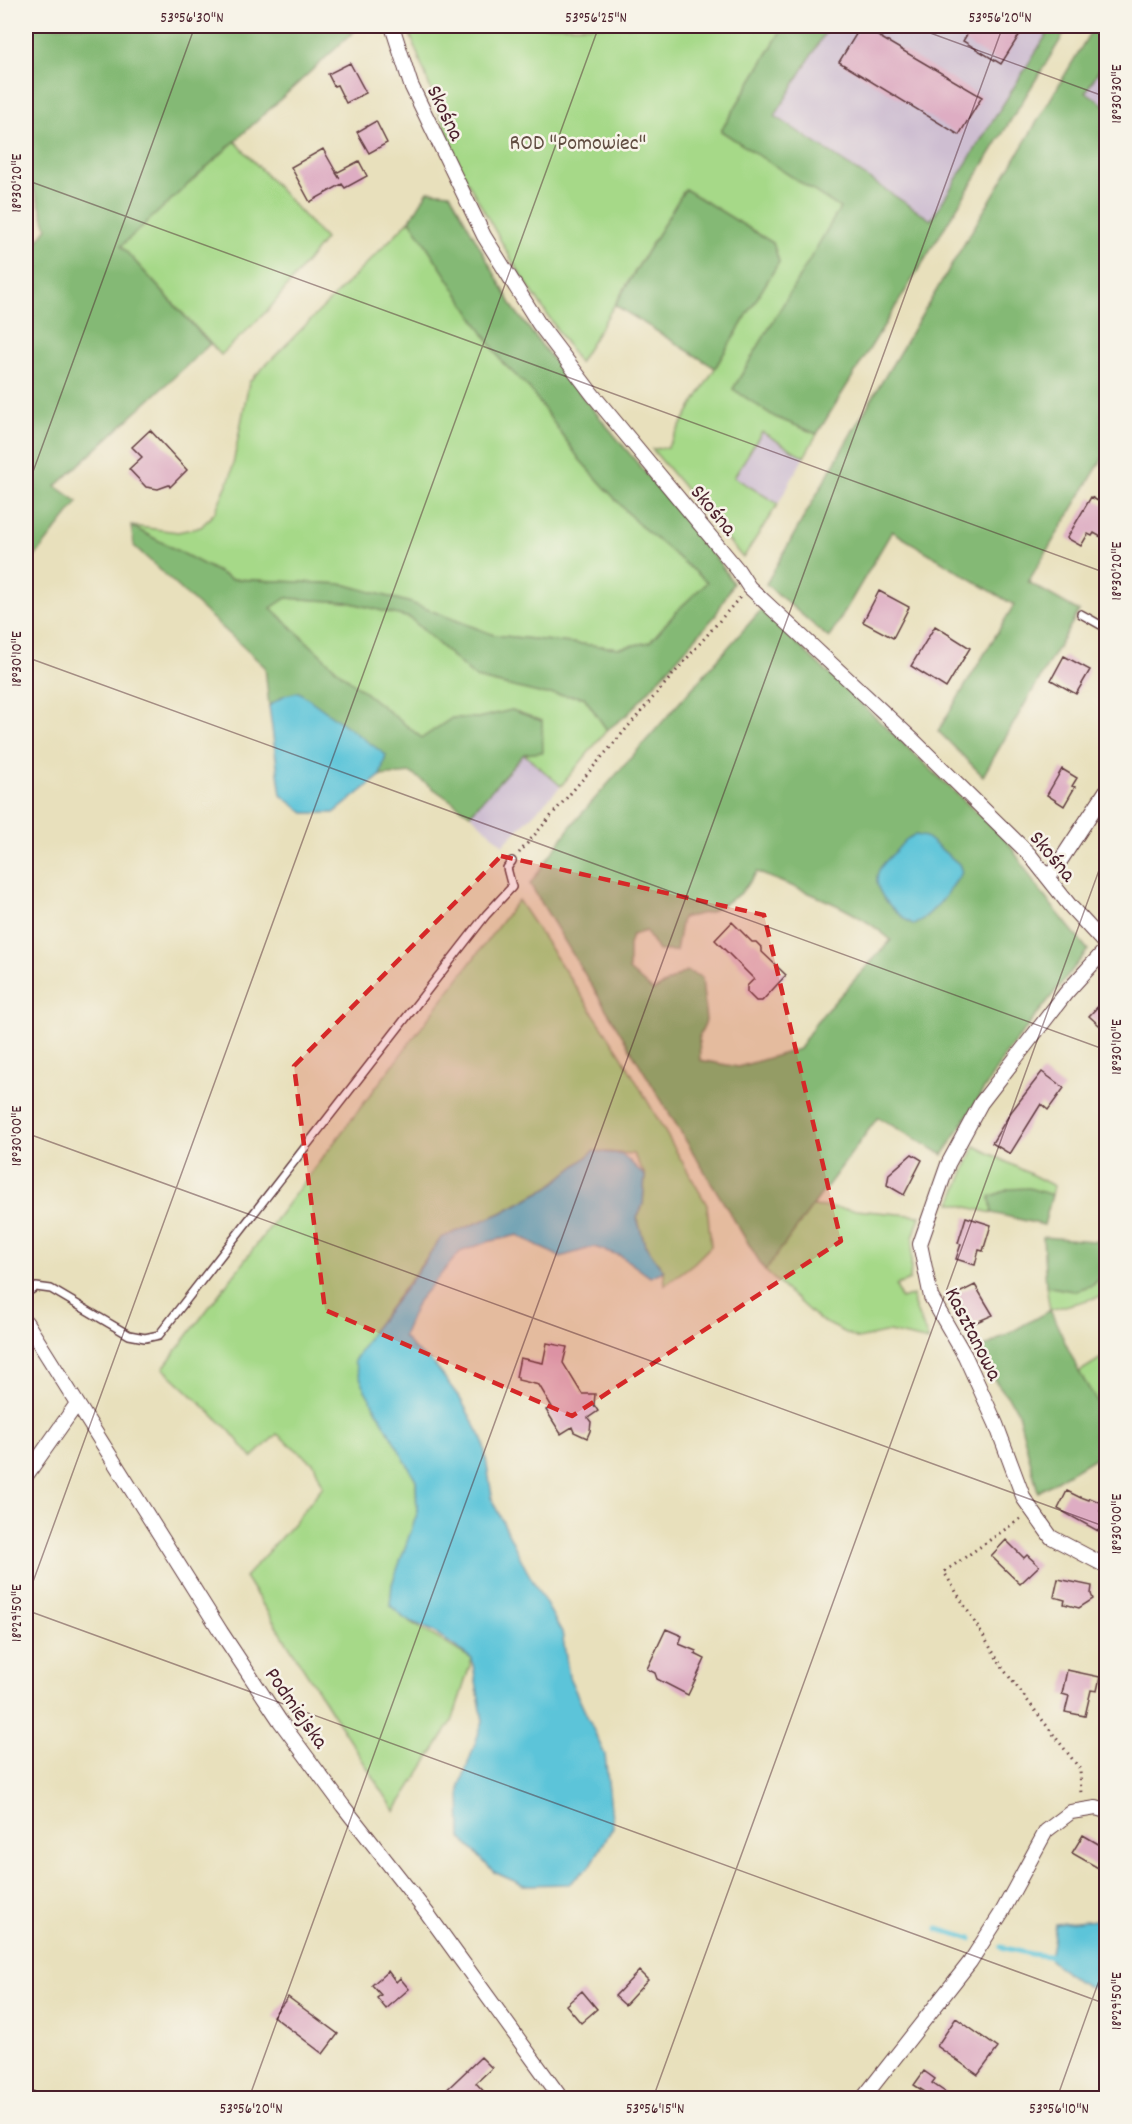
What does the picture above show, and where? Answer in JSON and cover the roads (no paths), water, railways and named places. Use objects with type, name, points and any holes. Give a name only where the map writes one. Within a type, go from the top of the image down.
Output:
[{"type":"street","name":"Skośna","points":[[392,26],[412,88],[484,236],[539,324],[593,395],[738,570],[749,587],[1029,854],[1071,907],[1107,947]]},
{"type":"street","points":[[1049,878],[1106,793]]},
{"type":"street","name":"Kasztanowa","points":[[1107,947],[1065,993],[981,1103],[948,1164],[920,1244],[931,1297],[965,1356],[996,1424],[1024,1499],[1052,1537],[1107,1566]]},
{"type":"street","name":"Podmiejska","points":[[26,1322],[76,1405],[280,1721],[343,1806],[427,1912],[561,2098]]},
{"type":"street","points":[[26,1476],[76,1405]]},
{"type":"street","points":[[863,2098],[970,1962],[1002,1912],[1046,1832],[1076,1811],[1096,1808],[1107,1811]]},
{"type":"lane","points":[[1081,614],[1107,628]]},
{"type":"lane","points":[[26,1293],[36,1287],[51,1289],[129,1335],[145,1338],[159,1335],[479,924],[512,887],[507,868],[512,861]]},
{"type":"water","points":[[299,692],[386,755],[380,776],[334,813],[304,813],[281,795],[269,706],[285,695]]},
{"type":"water","points":[[916,835],[926,837],[959,864],[962,872],[941,902],[914,925],[887,902],[881,894],[877,878],[884,863],[904,841]]},
{"type":"water","points":[[594,1151],[623,1155],[645,1176],[643,1204],[637,1218],[645,1245],[664,1271],[650,1277],[621,1256],[594,1247],[560,1257],[518,1235],[487,1242],[460,1252],[418,1301],[403,1336],[414,1349],[435,1365],[461,1400],[483,1440],[493,1502],[526,1569],[562,1632],[569,1677],[605,1755],[613,1827],[591,1865],[569,1884],[523,1885],[494,1872],[461,1838],[460,1786],[483,1721],[472,1659],[433,1631],[405,1619],[390,1605],[392,1584],[417,1514],[416,1480],[365,1390],[354,1361],[373,1330],[441,1238],[501,1213],[549,1187]]},
{"type":"water","points":[[1106,1919],[1106,1992],[1079,1983],[1050,1960],[1056,1924]]},
{"type":"waterway","points":[[938,1929],[971,1939]]},
{"type":"waterway","points":[[1001,1947],[1057,1957]]},
{"type":"park label","name":"ROD \"Pomowiec\"","points":[[578,141]]}]
